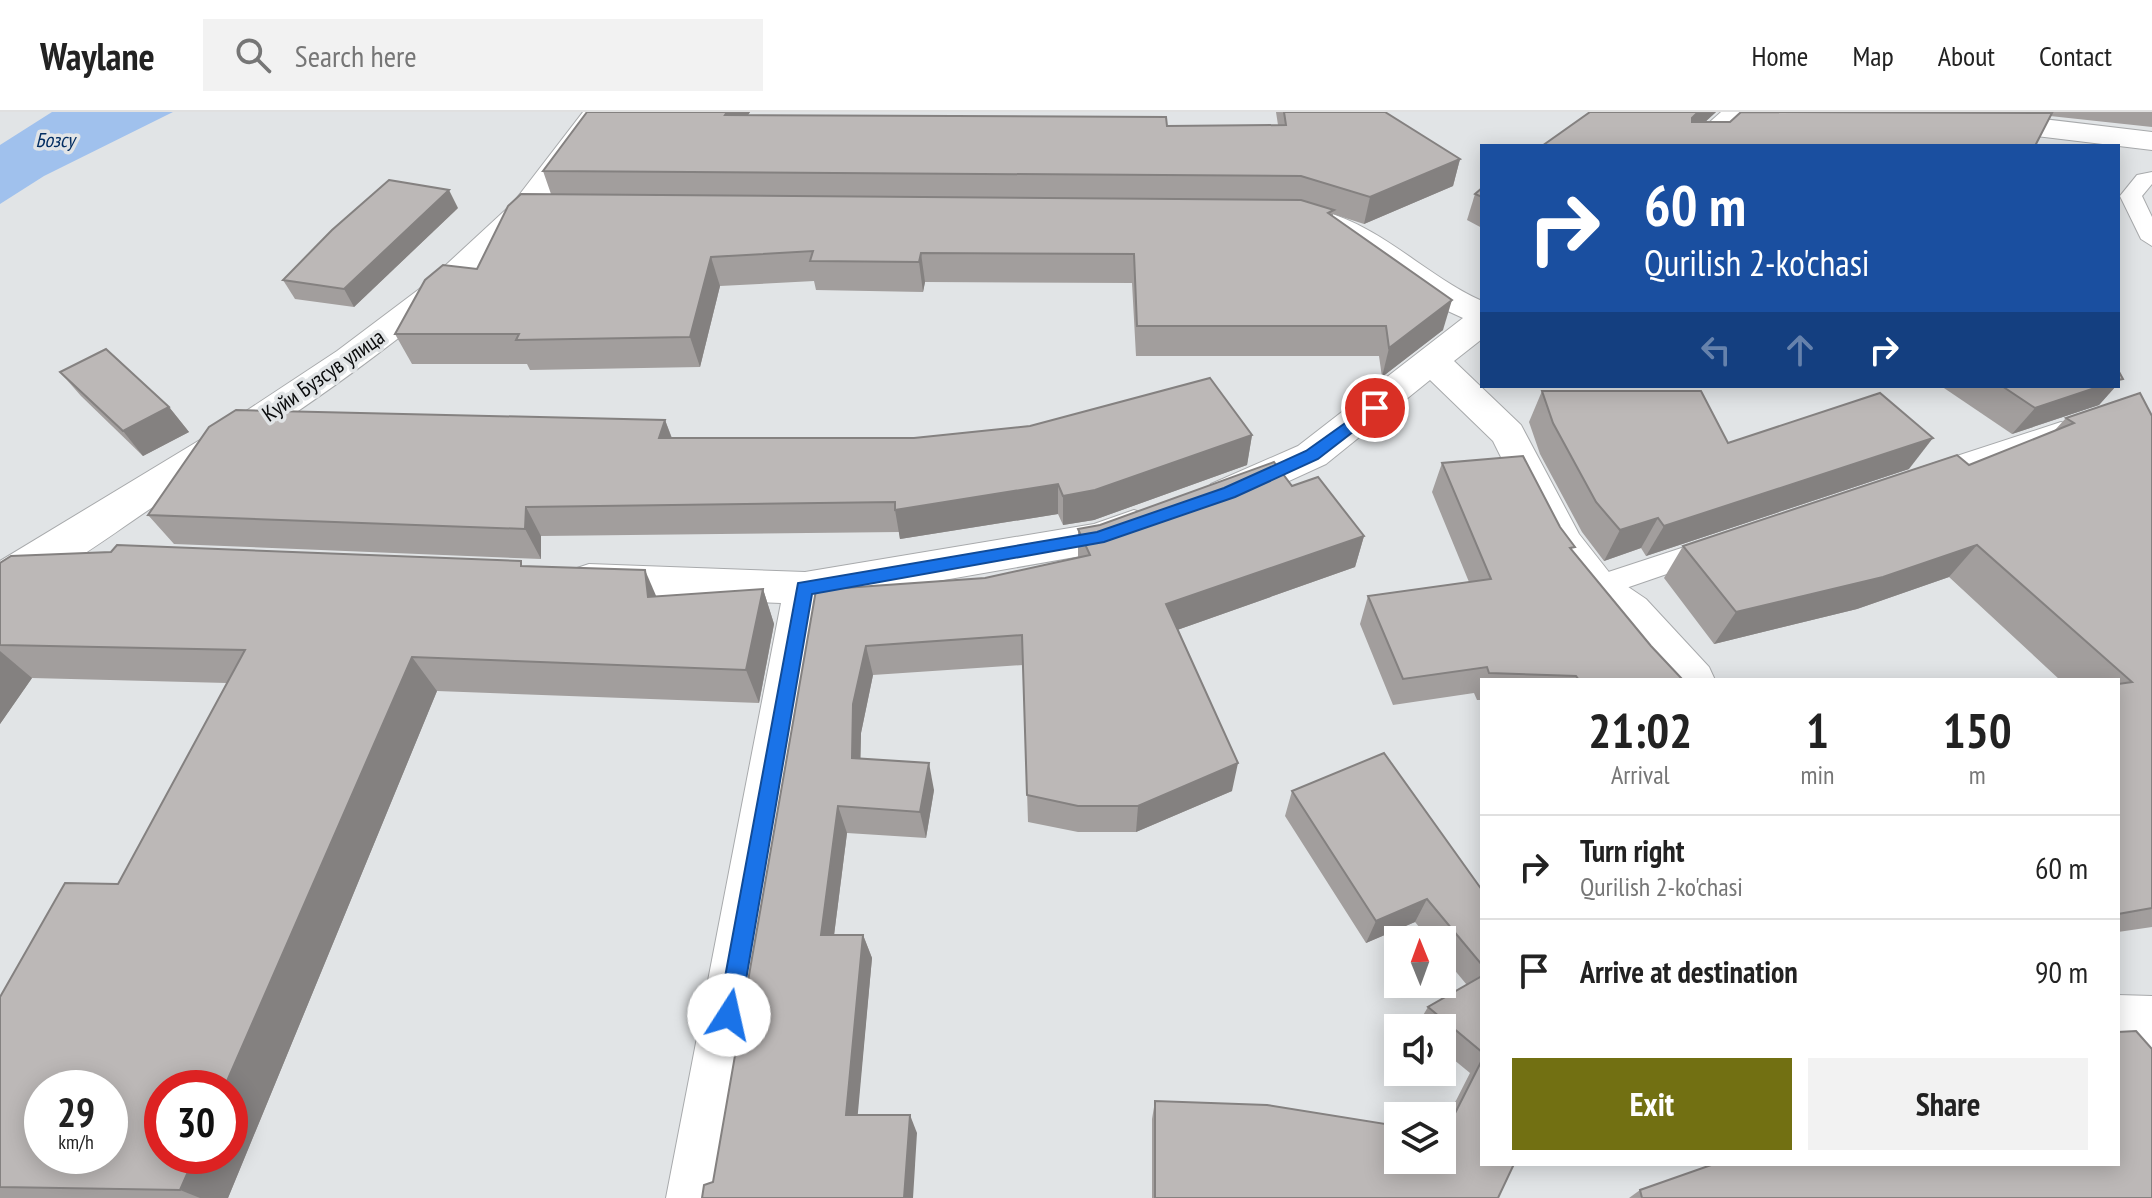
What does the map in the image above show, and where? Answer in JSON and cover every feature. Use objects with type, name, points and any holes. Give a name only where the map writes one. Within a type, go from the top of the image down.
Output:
[{"type":"street","name":"Куйи Бузсув улица","points":[[0,580],[43,557],[350,359],[434,294],[540,210],[598,112]]},
{"type":"street","points":[[1700,144],[1739,112]]},
{"type":"street","points":[[1913,112],[2152,141]]},
{"type":"street","points":[[1297,216],[1345,230],[1379,248],[1438,294],[1480,313]]},
{"type":"street","points":[[551,578],[805,588],[1098,538],[1230,492],[1312,455],[1480,323]]},
{"type":"street","points":[[1432,361],[1508,434],[1563,543],[1597,587],[1631,611],[1691,678]]},
{"type":"street","points":[[43,557],[107,560]]},
{"type":"street","points":[[696,1198],[805,588]]},
{"type":"street","points":[[2120,1022],[2152,1023]]},
{"type":"lane","points":[[2152,178],[2144,179],[2131,196],[2152,239]]},
{"type":"lane","points":[[1899,486],[2080,425]]},
{"type":"lane","points":[[1597,587],[1733,541]]},
{"type":"water","name":"Бозсу","points":[[52,112],[173,112],[44,176],[0,204],[0,145]]},
{"type":"building","points":[[587,112],[1166,117],[1167,126],[1286,125],[1284,112],[1385,112],[1460,159],[1370,197],[1301,176],[543,171]]},
{"type":"building","points":[[1590,112],[1698,112],[1692,122],[1730,122],[1741,112],[2052,113],[2036,144],[1545,144]]},
{"type":"building","points":[[389,180],[449,190],[344,289],[283,280],[332,230]]},
{"type":"building","points":[[521,194],[1301,200],[1334,210],[1328,213],[1452,300],[1389,348],[1386,326],[1137,326],[1134,254],[921,253],[919,262],[810,261],[813,251],[711,257],[690,337],[516,340],[519,334],[395,334],[425,280],[443,265],[477,269],[508,206]]},
{"type":"building","points":[[106,349],[169,407],[123,431],[60,372]]},
{"type":"building","points":[[1210,378],[1252,435],[1095,490],[1063,496],[1058,484],[895,510],[895,502],[526,507],[525,529],[148,515],[209,427],[236,410],[665,420],[659,438],[914,438],[1030,426]]},
{"type":"building","points":[[2005,388],[2095,388],[2035,408]]},
{"type":"building","points":[[1542,391],[1701,391],[1728,443],[1880,393],[1933,438],[1664,526],[1658,518],[1620,530],[1596,502],[1553,423]]},
{"type":"building","points":[[2140,393],[2152,416],[2152,908],[2120,914],[2120,684],[2132,682],[1977,545],[1883,577],[1736,612],[1683,546],[1957,455],[1969,465],[2074,423],[2066,418]]},
{"type":"building","points":[[1523,456],[1560,527],[1575,547],[1570,548],[1681,678],[1578,678],[1489,673],[1487,667],[1403,679],[1368,596],[1491,579],[1442,463]]},
{"type":"building","points":[[1274,462],[1292,486],[1318,477],[1364,536],[1166,604],[1238,763],[1138,806],[1078,806],[1027,795],[1022,635],[866,646],[853,704],[852,758],[929,763],[920,812],[838,806],[821,935],[863,935],[846,1115],[910,1115],[904,1198],[702,1198],[704,1185],[713,1182],[816,590],[985,578],[1090,555],[1078,529],[1100,525]]},
{"type":"building","points":[[117,545],[521,561],[521,566],[645,570],[648,597],[763,589],[746,670],[412,657],[232,1070],[144,1070],[144,1174],[187,1174],[180,1190],[0,1187],[0,997],[65,883],[118,884],[245,650],[0,645],[0,563],[11,556],[111,552]]},
{"type":"building","points":[[1384,753],[1480,887],[1480,963],[1456,934],[1456,926],[1450,926],[1427,899],[1376,921],[1292,791]]},
{"type":"building","points":[[1480,977],[1480,1050],[1456,1030],[1456,1014],[1436,1014],[1428,1007],[1444,998],[1456,998],[1456,991]]},
{"type":"building","points":[[2136,1031],[2152,1049],[2152,1198],[1642,1198],[1640,1190],[1708,1166],[2120,1166],[2120,1032]]},
{"type":"building","points":[[1480,1064],[1480,1166],[1513,1166],[1498,1198],[1155,1198],[1155,1101],[1267,1105],[1384,1124],[1384,1174],[1456,1174],[1456,1111]]},
{"type":"route","points":[[729,1015],[805,588],[1098,538],[1230,492],[1312,455],[1375,408]]}]
